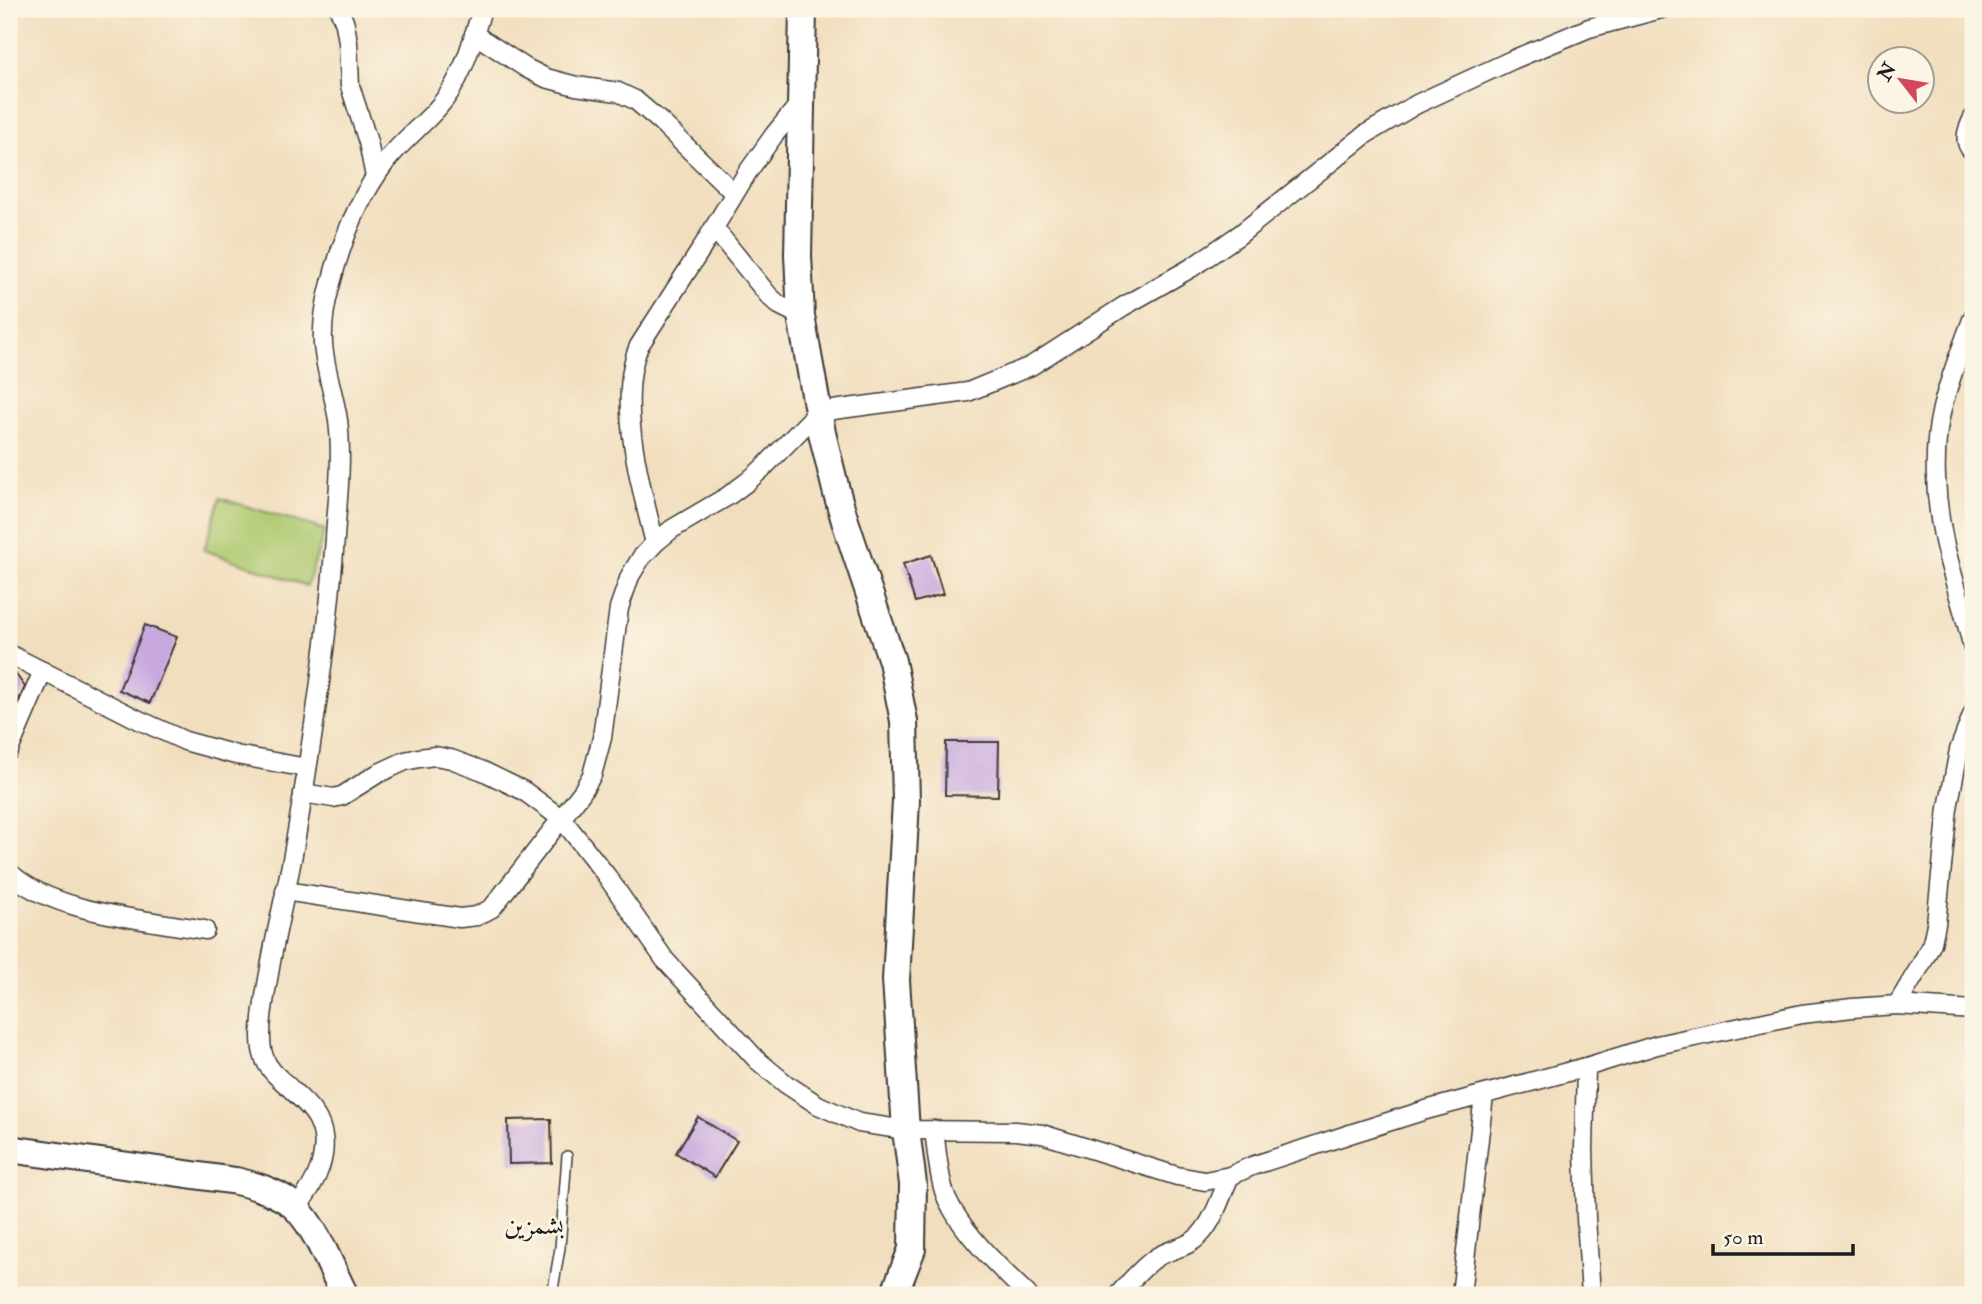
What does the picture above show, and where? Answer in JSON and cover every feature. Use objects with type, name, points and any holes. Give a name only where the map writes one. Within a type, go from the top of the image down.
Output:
[{"type":"main road","points":[[803,9],[798,255],[801,316],[822,433],[845,521],[892,661],[904,721],[906,801],[897,980],[906,1130],[913,1184],[912,1249],[894,1295]]},
{"type":"main road","points":[[9,1149],[236,1181],[270,1192],[296,1208],[315,1236],[345,1295]]},
{"type":"street","points":[[339,9],[348,42],[350,86],[368,142],[375,177]]},
{"type":"street","points":[[296,1208],[307,1195],[320,1170],[323,1136],[319,1121],[310,1108],[268,1067],[262,1055],[261,1043],[264,997],[303,793],[330,600],[340,444],[323,345],[325,313],[329,289],[344,241],[366,194],[375,177],[399,147],[443,102],[461,72],[481,9]]},
{"type":"street","points":[[285,891],[460,918],[477,916],[492,908],[583,792],[592,775],[606,715],[619,608],[630,576],[641,558],[655,542],[672,529],[747,482],[818,412],[968,392],[1031,366],[1124,306],[1211,255],[1366,134],[1417,104],[1589,28],[1661,9]]},
{"type":"street","points":[[474,34],[546,78],[576,86],[618,92],[635,100],[734,193]]},
{"type":"street","points":[[655,542],[635,456],[629,384],[633,359],[760,153],[801,103]]},
{"type":"street","points":[[1973,118],[1966,137],[1967,146],[1973,152]]},
{"type":"street","points":[[714,228],[769,296],[801,316]]},
{"type":"street","points":[[1973,317],[1955,364],[1942,411],[1936,457],[1937,499],[1944,541],[1973,649]]},
{"type":"street","points":[[9,654],[185,741],[236,755],[307,768]]},
{"type":"street","points":[[9,750],[43,671]]},
{"type":"street","points":[[1897,1005],[1932,943],[1950,797],[1959,750],[1973,713]]},
{"type":"street","points":[[303,793],[333,798],[342,796],[392,767],[419,758],[435,756],[468,764],[510,783],[562,819],[606,875],[665,960],[757,1060],[818,1105],[859,1123],[906,1130],[1042,1134],[1177,1176],[1205,1181],[1230,1176],[1426,1110],[1657,1045],[1802,1014],[1852,1008],[1897,1005],[1973,1010]]},
{"type":"street","points":[[9,872],[30,888],[67,903],[205,930]]},
{"type":"street","points":[[1586,1067],[1585,1204],[1591,1295]]},
{"type":"street","points":[[1461,1295],[1485,1095]]},
{"type":"street","points":[[934,1130],[939,1172],[945,1194],[959,1220],[1028,1295]]},
{"type":"street","points":[[1118,1295],[1149,1263],[1160,1255],[1188,1245],[1200,1235],[1209,1222],[1230,1176]]},
{"type":"lane","points":[[552,1295],[560,1248],[567,1156]]},
{"type":"green space","points":[[220,498],[325,530],[307,586],[204,550]]},
{"type":"building","points":[[931,555],[943,594],[915,602],[903,564]]},
{"type":"building","points":[[145,625],[177,637],[150,703],[119,690]]},
{"type":"building","points":[[9,668],[25,687],[17,704],[9,700]]},
{"type":"building","points":[[946,742],[999,742],[998,796],[945,795]]},
{"type":"building","points":[[698,1117],[737,1141],[715,1177],[676,1153]]},
{"type":"building","points":[[551,1119],[552,1163],[509,1164],[508,1120]]},
{"type":"district","name":"بشمزين","points":[[534,1226]]}]
